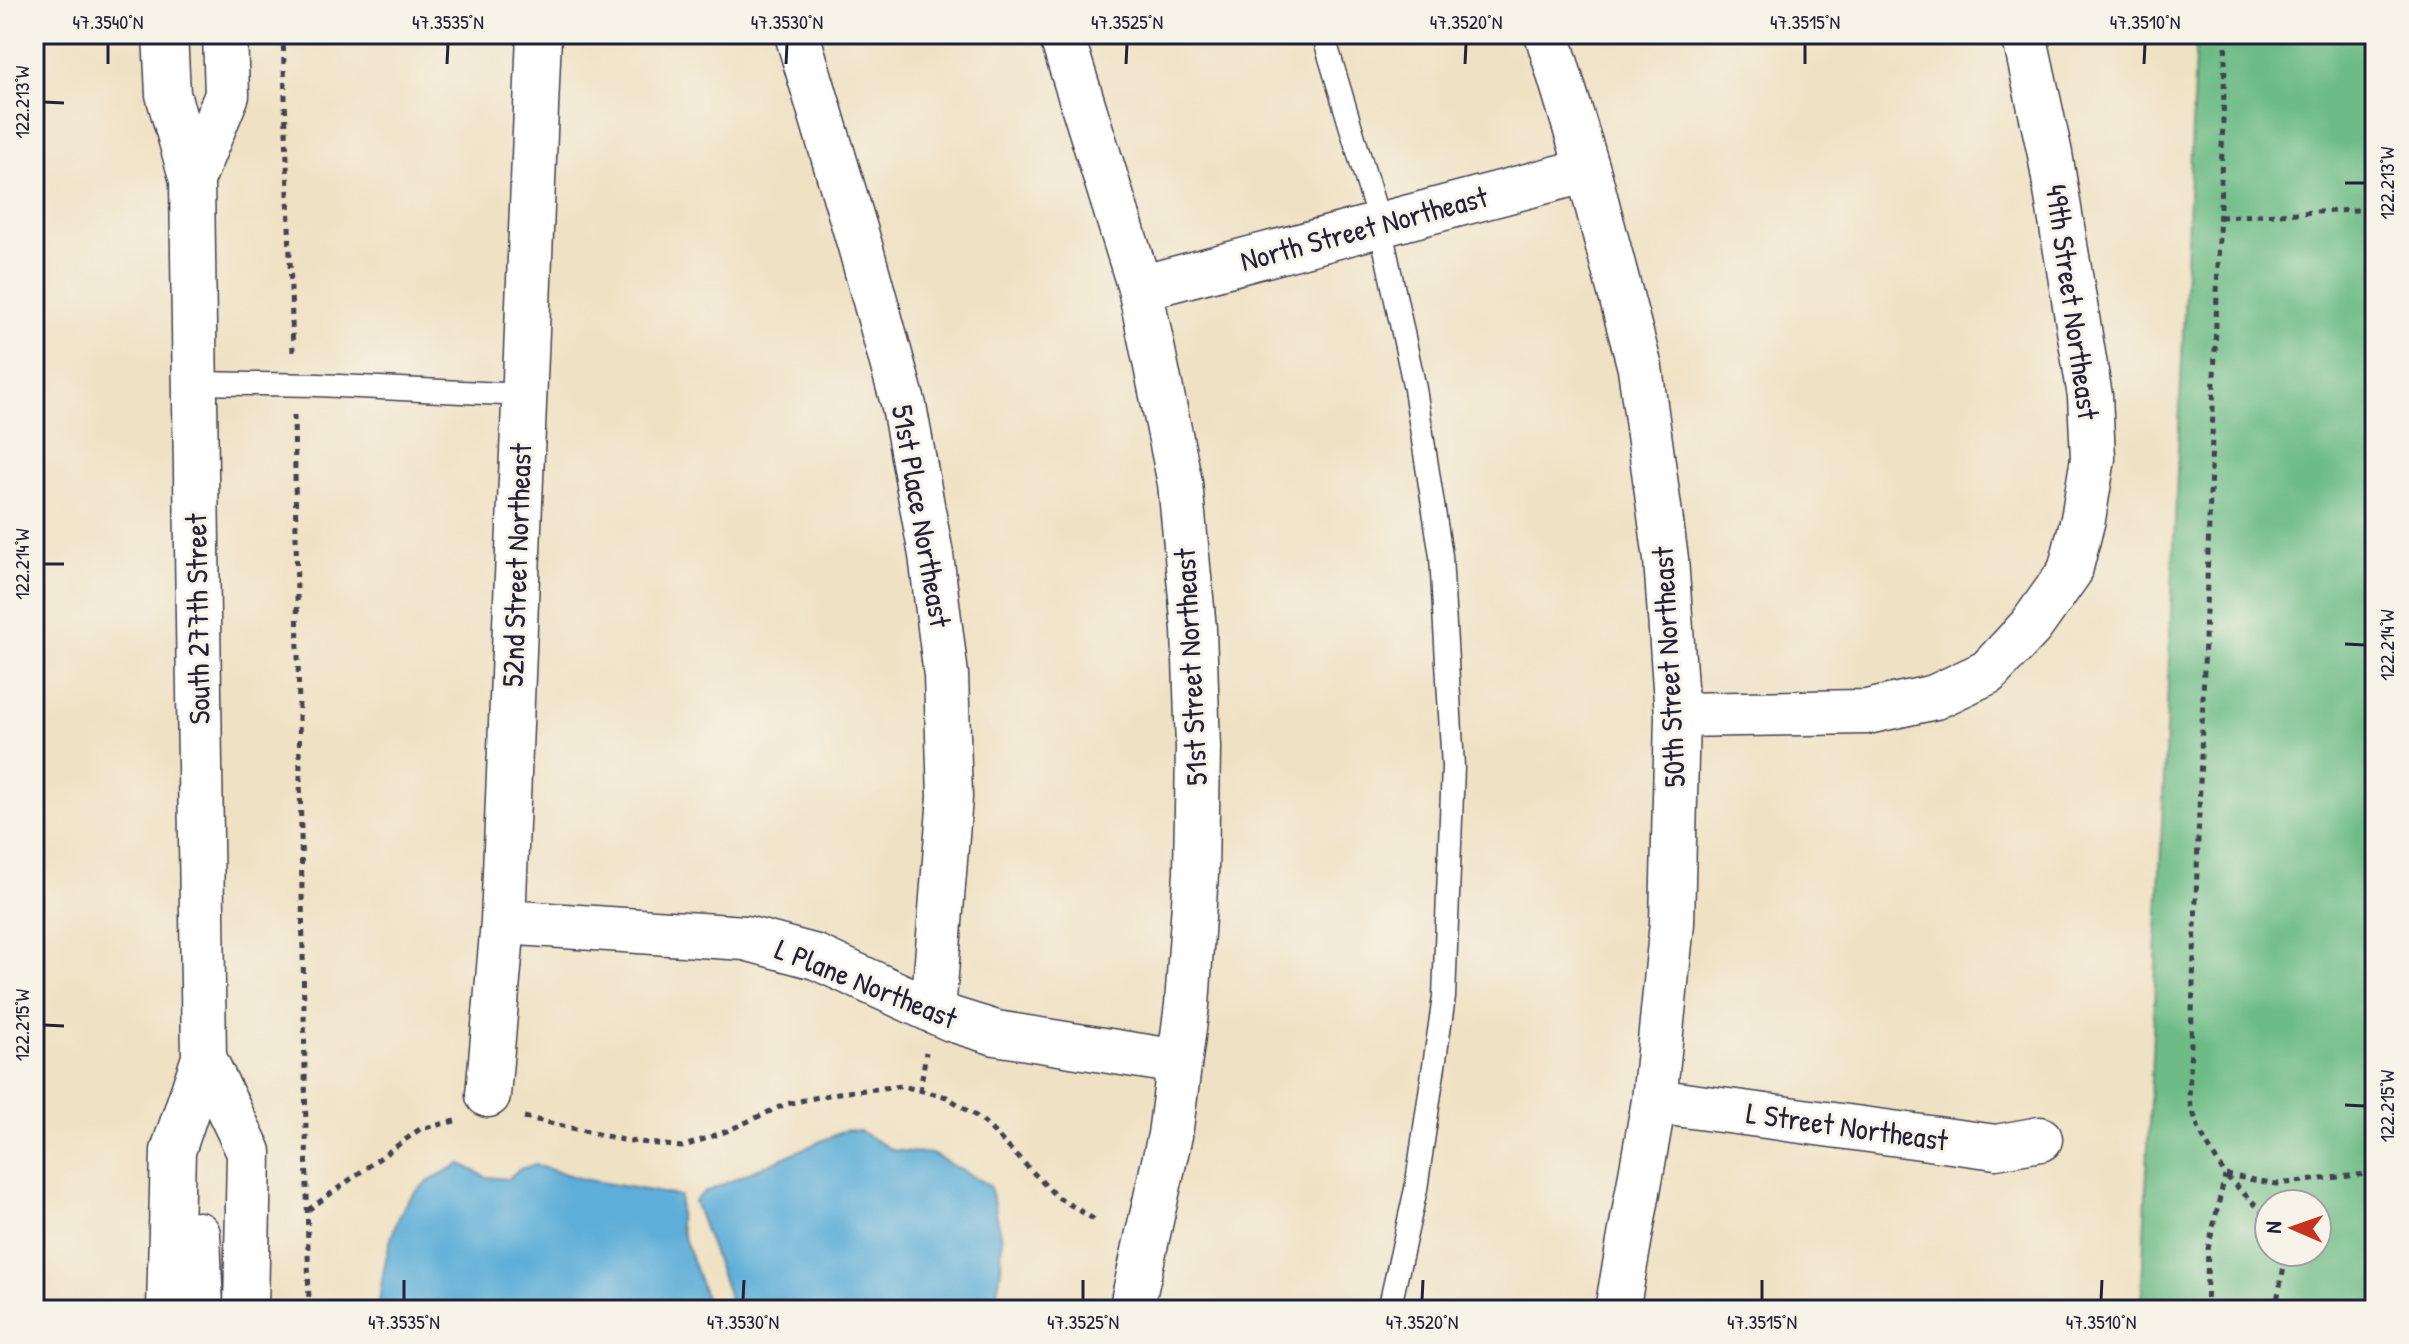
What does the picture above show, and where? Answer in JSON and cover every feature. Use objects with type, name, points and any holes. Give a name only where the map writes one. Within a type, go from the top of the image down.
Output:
[{"type":"street","name":"South 277th Street","points":[[165,34],[168,94],[192,180],[204,1058],[173,1151],[169,1310]]},
{"type":"street","name":"South 277th Street","points":[[192,180],[227,95],[225,34]]},
{"type":"street","name":"52nd Street Northeast","points":[[487,1109],[503,922],[539,34]]},
{"type":"street","name":"51st Place Northeast","points":[[797,34],[904,406],[931,555],[946,675],[950,797],[933,1011]]},
{"type":"street","name":"51st Street Northeast","points":[[1061,34],[1140,288],[1180,483],[1194,629],[1198,748],[1196,874],[1187,1005],[1170,1135],[1131,1310]]},
{"type":"street","name":"50th Street Northeast","points":[[1547,34],[1588,170],[1640,368],[1666,559],[1677,715],[1672,923],[1654,1101],[1617,1310]]},
{"type":"street","name":"49th Street Northeast","points":[[1677,715],[1867,712],[1935,697],[1988,672],[2031,626],[2070,571],[2093,458],[2090,396],[2050,154],[2024,34]]},
{"type":"street","name":"North Street Northeast","points":[[1140,288],[1588,170]]},
{"type":"street","name":"L Plane Northeast","points":[[503,922],[745,938],[816,957],[933,1011],[996,1033],[1179,1062]]},
{"type":"street","name":"South 277th Street","points":[[204,1058],[249,1152],[246,1310]]},
{"type":"street","name":"L Street Northeast","points":[[1654,1101],[1996,1147],[2040,1139]]},
{"type":"street","points":[[173,1151],[197,1227],[201,1310]]},
{"type":"lane","points":[[1323,34],[1380,225],[1415,389],[1441,556],[1453,767],[1444,997],[1416,1189],[1389,1310]]},
{"type":"lane","points":[[195,383],[524,395]]},
{"type":"path","points":[[283,34],[294,385],[309,1310]]},
{"type":"path","points":[[2226,34],[2189,1100],[2200,1132],[2225,1175],[2253,1202]]},
{"type":"path","points":[[2220,217],[2375,209]]},
{"type":"path","points":[[307,1211],[420,1129],[487,1109],[623,1140],[682,1147],[727,1131],[786,1104],[838,1093],[902,1086],[947,1097],[982,1120],[1056,1196],[1095,1220]]},
{"type":"path","points":[[2225,1175],[2277,1184],[2375,1173]]},
{"type":"path","points":[[2206,1310],[2208,1249],[2225,1175]]},
{"type":"path","points":[[2275,1310],[2284,1268]]},
{"type":"green space","points":[[2196,34],[2375,34],[2375,1310],[2141,1310]]},
{"type":"water","points":[[846,1130],[860,1131],[892,1150],[932,1154],[990,1186],[1002,1239],[1001,1270],[994,1310],[734,1310],[694,1201],[703,1193]]},
{"type":"water","points":[[461,1164],[486,1177],[508,1179],[519,1169],[536,1165],[582,1179],[680,1196],[679,1224],[710,1310],[378,1310],[390,1242],[405,1205],[423,1186]]}]
